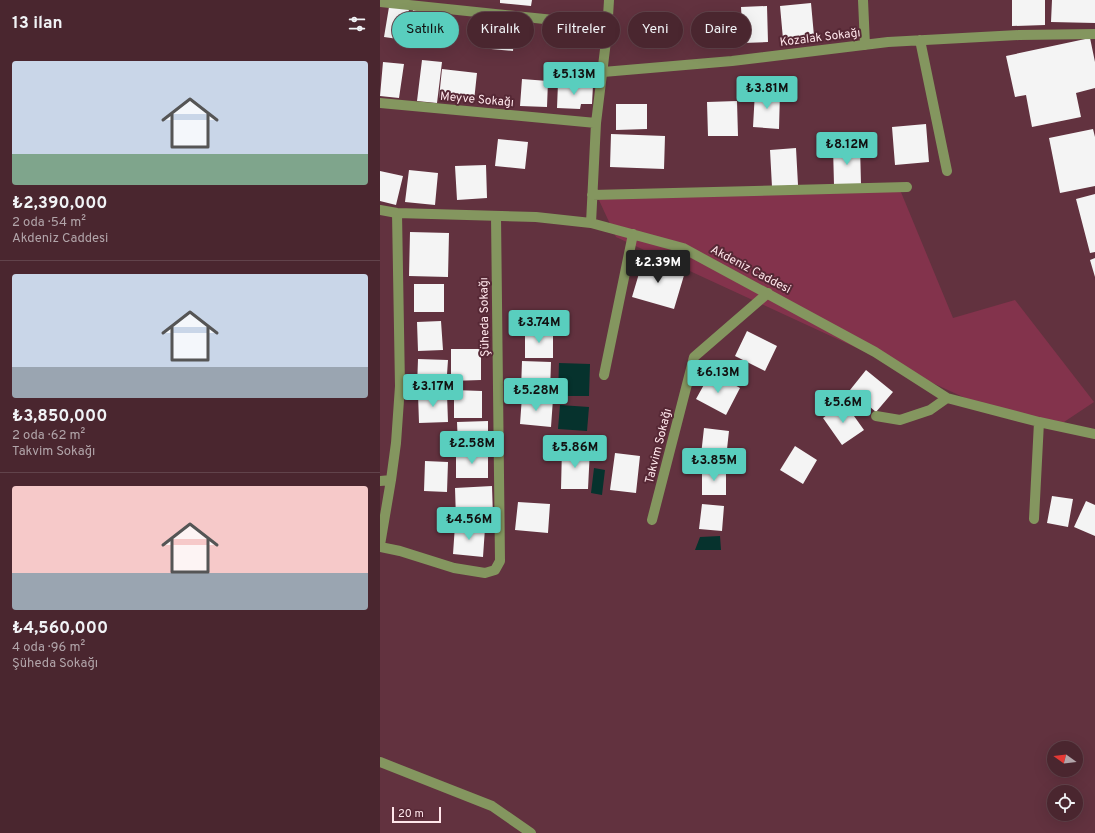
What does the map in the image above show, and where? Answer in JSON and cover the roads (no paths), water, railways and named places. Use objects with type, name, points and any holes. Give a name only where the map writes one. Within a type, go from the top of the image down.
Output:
[{"type":"street","points":[[609,0],[609,12]]},
{"type":"street","points":[[863,0],[865,45]]},
{"type":"street","points":[[380,2],[447,4],[542,18]]},
{"type":"street","name":"Kozalak Sokağı","points":[[603,72],[732,61],[888,42],[1019,35],[1095,34]]},
{"type":"street","points":[[920,40],[948,171]]},
{"type":"street","points":[[592,222],[596,123],[606,48]]},
{"type":"street","name":"Meyve Sokağı","points":[[380,103],[596,123]]},
{"type":"street","points":[[592,195],[907,187]]},
{"type":"street","name":"Akdeniz Caddesi","points":[[380,210],[397,213],[536,217],[592,222],[683,248],[875,352],[947,398],[1039,422],[1095,434]]},
{"type":"street","points":[[380,546],[396,443],[400,386],[397,213]]},
{"type":"street","name":"Şüheda Sokağı","points":[[380,546],[454,568],[485,573],[494,570],[500,561],[496,216]]},
{"type":"street","points":[[604,375],[633,234]]},
{"type":"street","name":"Takvim Sokağı","points":[[652,520],[694,357],[768,293]]},
{"type":"street","points":[[876,416],[900,420],[930,410],[947,398]]},
{"type":"street","points":[[1034,519],[1039,422]]},
{"type":"street","points":[[380,481],[391,480]]},
{"type":"street","points":[[380,762],[492,806],[531,833]]}]
